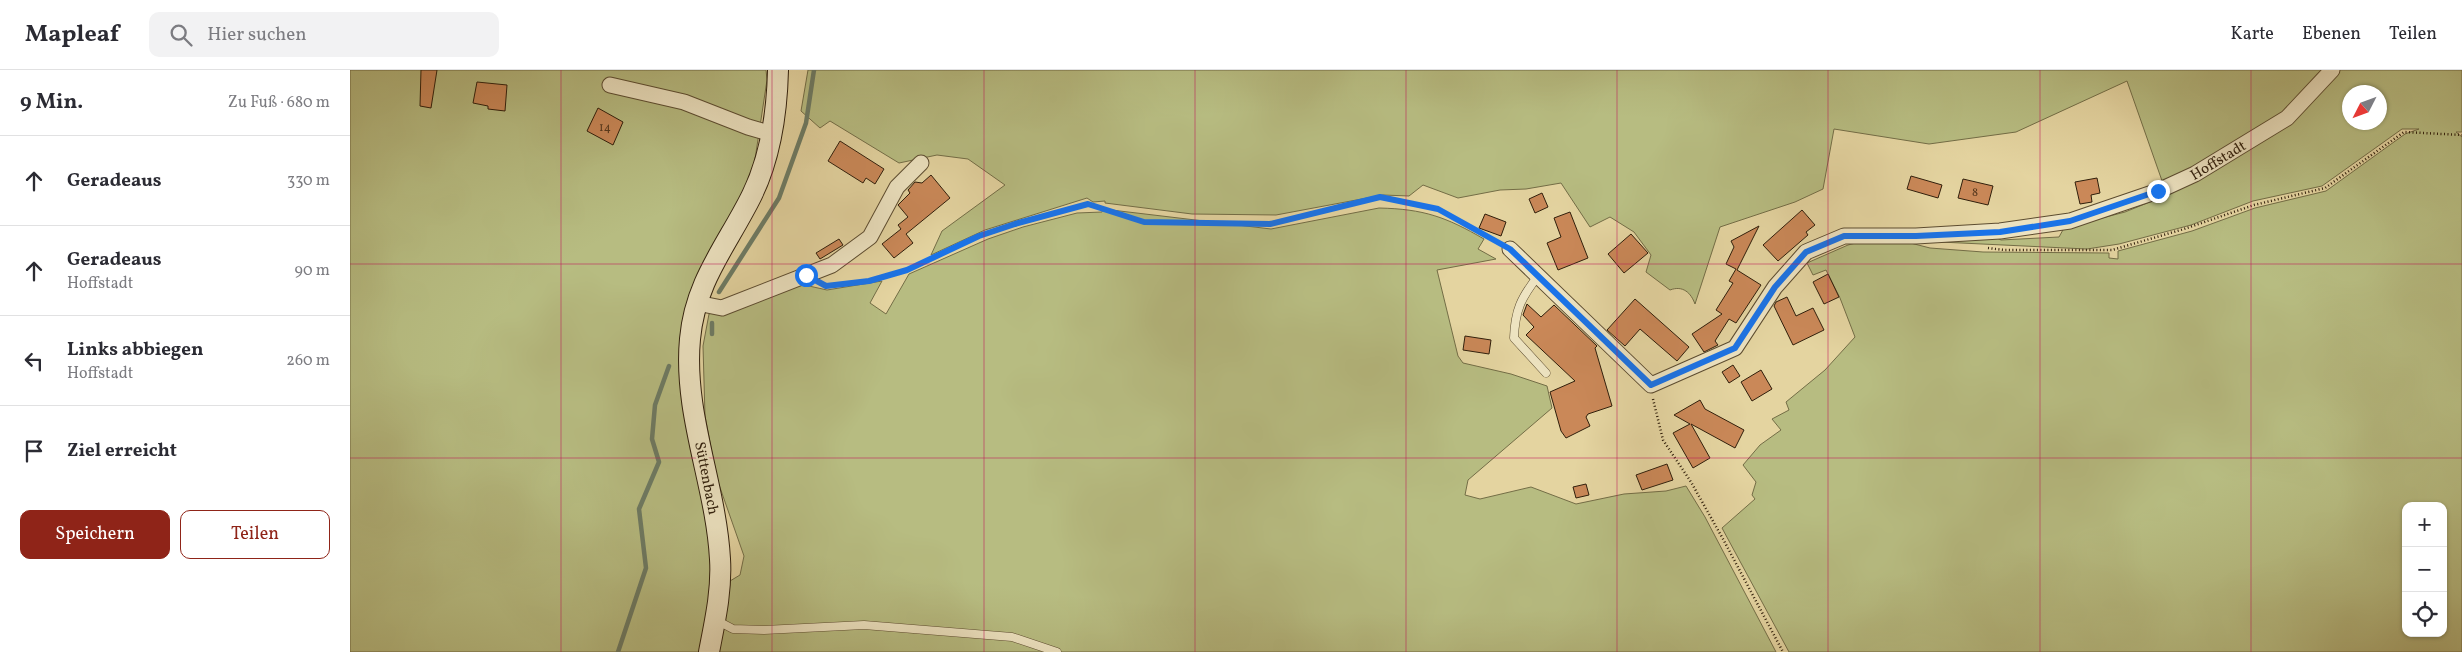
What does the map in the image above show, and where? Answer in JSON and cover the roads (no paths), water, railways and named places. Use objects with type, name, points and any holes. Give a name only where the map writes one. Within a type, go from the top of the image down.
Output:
[{"type":"street","name":"Süttenbach","points":[[708,652],[720,586],[719,545],[690,379],[690,339],[696,303],[707,274],[753,194],[772,134],[778,70]]},
{"type":"street","name":"Hoffstadt","points":[[1538,276],[1651,385],[1735,348],[1775,287],[1806,252],[1844,236],[1916,236],[2000,232],[2070,221],[2158,191],[2195,174],[2287,118],[2332,70]]},
{"type":"street","points":[[610,85],[684,102],[748,127],[772,134]]},
{"type":"street","points":[[696,303],[722,308],[832,265],[870,237],[897,187],[921,163]]},
{"type":"street","points":[[1510,249],[1538,276]]},
{"type":"lane","points":[[1538,276],[1525,293],[1515,315],[1514,338],[1546,373]]},
{"type":"lane","points":[[715,620],[732,629],[764,630],[864,625],[1012,637],[1056,652]]},
{"type":"waterway","points":[[719,292],[779,198],[806,123],[814,70]]},
{"type":"waterway","points":[[712,323],[712,334]]},
{"type":"waterway","points":[[618,652],[646,568],[639,509],[659,462],[652,439],[655,405],[669,366]]}]
